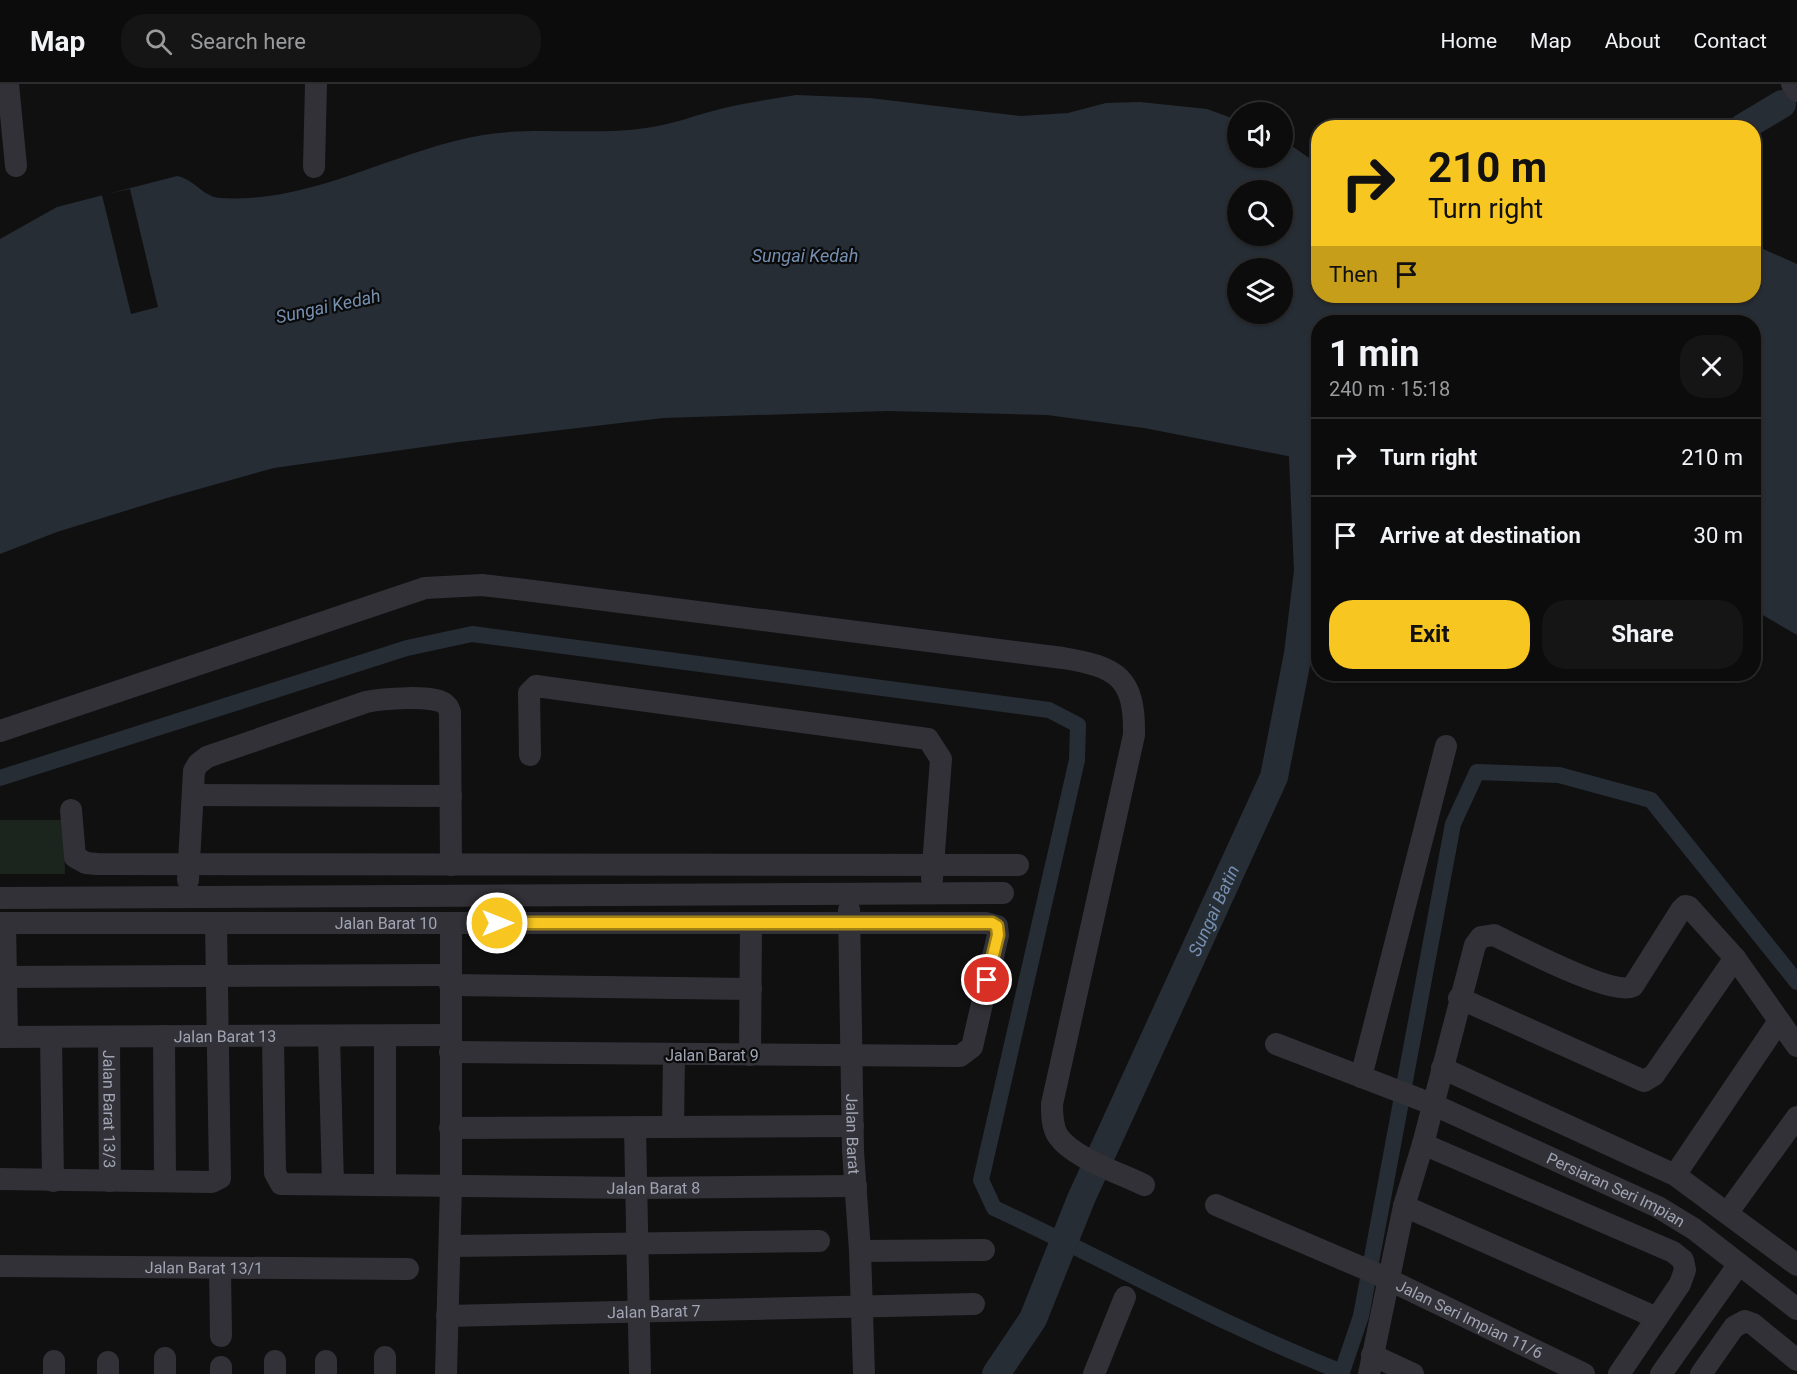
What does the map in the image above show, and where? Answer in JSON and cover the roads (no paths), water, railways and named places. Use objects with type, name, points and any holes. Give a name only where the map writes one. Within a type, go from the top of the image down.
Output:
[{"type":"street","points":[[8,84],[16,166]]},
{"type":"street","points":[[314,167],[316,84]]},
{"type":"street","points":[[1792,84],[1797,91]]},
{"type":"street","points":[[0,731],[425,588],[450,585],[506,588],[1063,658],[1102,667],[1115,673],[1126,687],[1133,704],[1134,735],[1052,1104],[1054,1128],[1059,1137],[1087,1158],[1144,1185]]},
{"type":"street","points":[[530,755],[530,693],[536,686],[928,739],[941,759],[932,865],[932,893]]},
{"type":"street","points":[[187,897],[194,771],[198,764],[207,756],[366,702],[392,699],[439,700],[446,704],[450,712],[451,865]]},
{"type":"street","points":[[1361,1077],[1446,746]]},
{"type":"street","points":[[193,795],[451,796]]},
{"type":"street","points":[[71,810],[73,850],[80,861],[97,864],[1018,865]]},
{"type":"street","name":"Jalan Barat","points":[[849,893],[853,1126],[864,1374]]},
{"type":"street","points":[[0,898],[1004,893]]},
{"type":"street","points":[[1413,1374],[1370,1365],[1374,1273],[1404,1206],[1423,1144],[1426,1102],[1442,1068],[1474,945],[1480,937],[1487,934],[1494,935],[1604,985],[1628,989],[1633,987],[1675,918],[1685,906],[1695,910],[1735,958],[1797,1046]]},
{"type":"street","points":[[3,923],[4,1037]]},
{"type":"street","name":"Jalan Barat 10","points":[[3,923],[986,923],[997,926],[998,935],[972,1047]]},
{"type":"street","points":[[0,1179],[212,1182],[220,1178],[216,923]]},
{"type":"street","points":[[446,1374],[451,1186],[451,923]]},
{"type":"street","points":[[750,1055],[751,923]]},
{"type":"street","points":[[1459,999],[1644,1081],[1654,1075],[1735,958]]},
{"type":"street","points":[[3,977],[217,975],[751,990]]},
{"type":"street","points":[[1676,1175],[1779,1021]]},
{"type":"street","points":[[164,1036],[165,1181]]},
{"type":"street","name":"Jalan Barat 8","points":[[273,1036],[277,1180],[281,1184],[636,1188],[856,1186]]},
{"type":"street","points":[[329,1036],[333,1184]]},
{"type":"street","points":[[385,1184],[386,1036]]},
{"type":"street","name":"Jalan Barat 13","points":[[4,1037],[386,1036],[450,1044]]},
{"type":"street","points":[[51,1037],[53,1181]]},
{"type":"street","name":"Jalan Barat 13/3","points":[[109,1037],[110,1181]]},
{"type":"street","name":"Jalan Barat 9","points":[[450,1044],[674,1054],[852,1056],[960,1056],[972,1047]]},
{"type":"street","name":"Persiaran Seri Impian","points":[[1276,1044],[1426,1102],[1658,1207],[1694,1229],[1797,1309]]},
{"type":"street","points":[[673,1127],[674,1054]]},
{"type":"street","points":[[1442,1068],[1676,1175],[1793,1255],[1766,1285]]},
{"type":"street","points":[[1728,1212],[1797,1117]]},
{"type":"street","points":[[450,1128],[853,1126]]},
{"type":"street","points":[[635,1127],[640,1374]]},
{"type":"street","points":[[1423,1144],[1673,1252],[1683,1260],[1685,1270],[1680,1284],[1619,1374]]},
{"type":"street","name":"Jalan Seri Impian 11/6","points":[[1216,1204],[1374,1273],[1584,1374]]},
{"type":"street","points":[[1404,1206],[1657,1318]]},
{"type":"street","points":[[450,1246],[819,1242]]},
{"type":"street","points":[[860,1251],[984,1250]]},
{"type":"street","points":[[1661,1374],[1739,1264]]},
{"type":"street","name":"Jalan Barat 13/1","points":[[0,1266],[408,1269]]},
{"type":"street","points":[[220,1268],[221,1335]]},
{"type":"street","points":[[1094,1374],[1125,1297]]},
{"type":"street","name":"Jalan Barat 7","points":[[447,1316],[974,1304]]},
{"type":"street","points":[[1701,1374],[1734,1327],[1745,1321],[1753,1324],[1797,1360]]},
{"type":"water","name":"Sungai Kedah","points":[[796,95],[870,98],[1021,116],[1068,113],[1106,103],[1140,102],[1207,109],[1227,116],[1227,168],[1293,168],[1293,147],[1311,159],[1311,303],[1761,303],[1761,248],[1797,264],[1797,635],[1761,614],[1761,315],[1311,315],[1311,461],[1144,428],[1047,415],[889,411],[663,418],[459,442],[274,468],[57,532],[0,554],[0,239],[57,207],[177,176],[214,197],[254,198],[321,185],[417,152],[483,135],[524,131],[605,131],[646,128],[711,111]]},
{"type":"waterway","points":[[1755,120],[1782,104]]},
{"type":"waterway","name":"Sungai Batin","points":[[996,1374],[1033,1319],[1081,1199],[1274,777],[1298,654],[1308,571],[1303,458],[1311,436]]},
{"type":"waterway","points":[[0,778],[407,648],[472,634],[1049,710],[1078,725],[1077,760],[981,1180],[994,1208],[1254,1335],[1342,1372],[1361,1316],[1453,824],[1477,772],[1559,775],[1651,800],[1797,982]]}]
